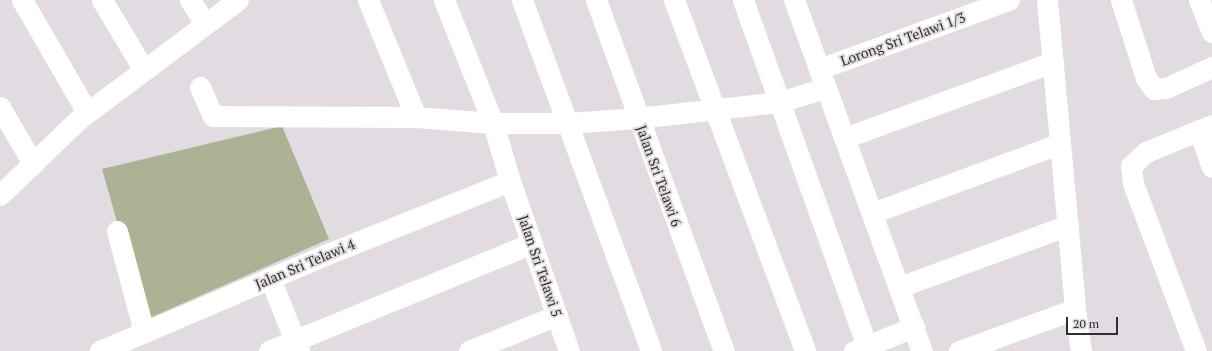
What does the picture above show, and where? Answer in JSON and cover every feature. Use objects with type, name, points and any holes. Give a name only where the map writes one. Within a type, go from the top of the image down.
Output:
[{"type":"street","points":[[22,0],[87,112]]},
{"type":"street","points":[[102,0],[144,70]]},
{"type":"street","points":[[190,0],[205,24]]},
{"type":"street","points":[[0,195],[87,112],[238,0]]},
{"type":"street","points":[[368,0],[416,117]]},
{"type":"street","name":"Jalan Sri Telawi 5","points":[[444,0],[493,123],[510,181],[569,351]]},
{"type":"street","points":[[522,0],[651,351]]},
{"type":"street","name":"Jalan Sri Telawi 6","points":[[596,0],[724,351]]},
{"type":"street","points":[[674,0],[713,108],[805,351]]},
{"type":"street","points":[[743,0],[779,102],[860,348],[914,327]]},
{"type":"street","points":[[794,0],[922,351]]},
{"type":"street","name":"Lorong Sri Telawi 1/3","points":[[200,87],[213,116],[416,117],[493,123],[568,123],[638,118],[713,108],[779,102],[822,79],[1009,0]]},
{"type":"street","points":[[1047,0],[1075,309],[1081,351]]},
{"type":"street","points":[[1121,0],[1146,78],[1154,89],[1166,88],[1212,67]]},
{"type":"street","points":[[1199,0],[1212,33]]},
{"type":"street","points":[[844,138],[1053,62]]},
{"type":"street","points":[[0,107],[33,164]]},
{"type":"street","points":[[1196,351],[1133,183],[1130,166],[1146,152],[1205,128],[1212,167]]},
{"type":"street","points":[[872,213],[1060,144]]},
{"type":"street","name":"Jalan Sri Telawi 4","points":[[100,351],[270,278],[510,181]]},
{"type":"street","points":[[899,287],[1068,225]]},
{"type":"street","points":[[117,231],[144,332]]},
{"type":"street","points":[[270,351],[297,346],[532,243]]},
{"type":"street","points":[[270,278],[297,346]]},
{"type":"street","points":[[959,351],[1075,309]]},
{"type":"street","points":[[469,351],[557,315]]},
{"type":"green space","points":[[282,126],[329,239],[145,320],[102,169]]}]
